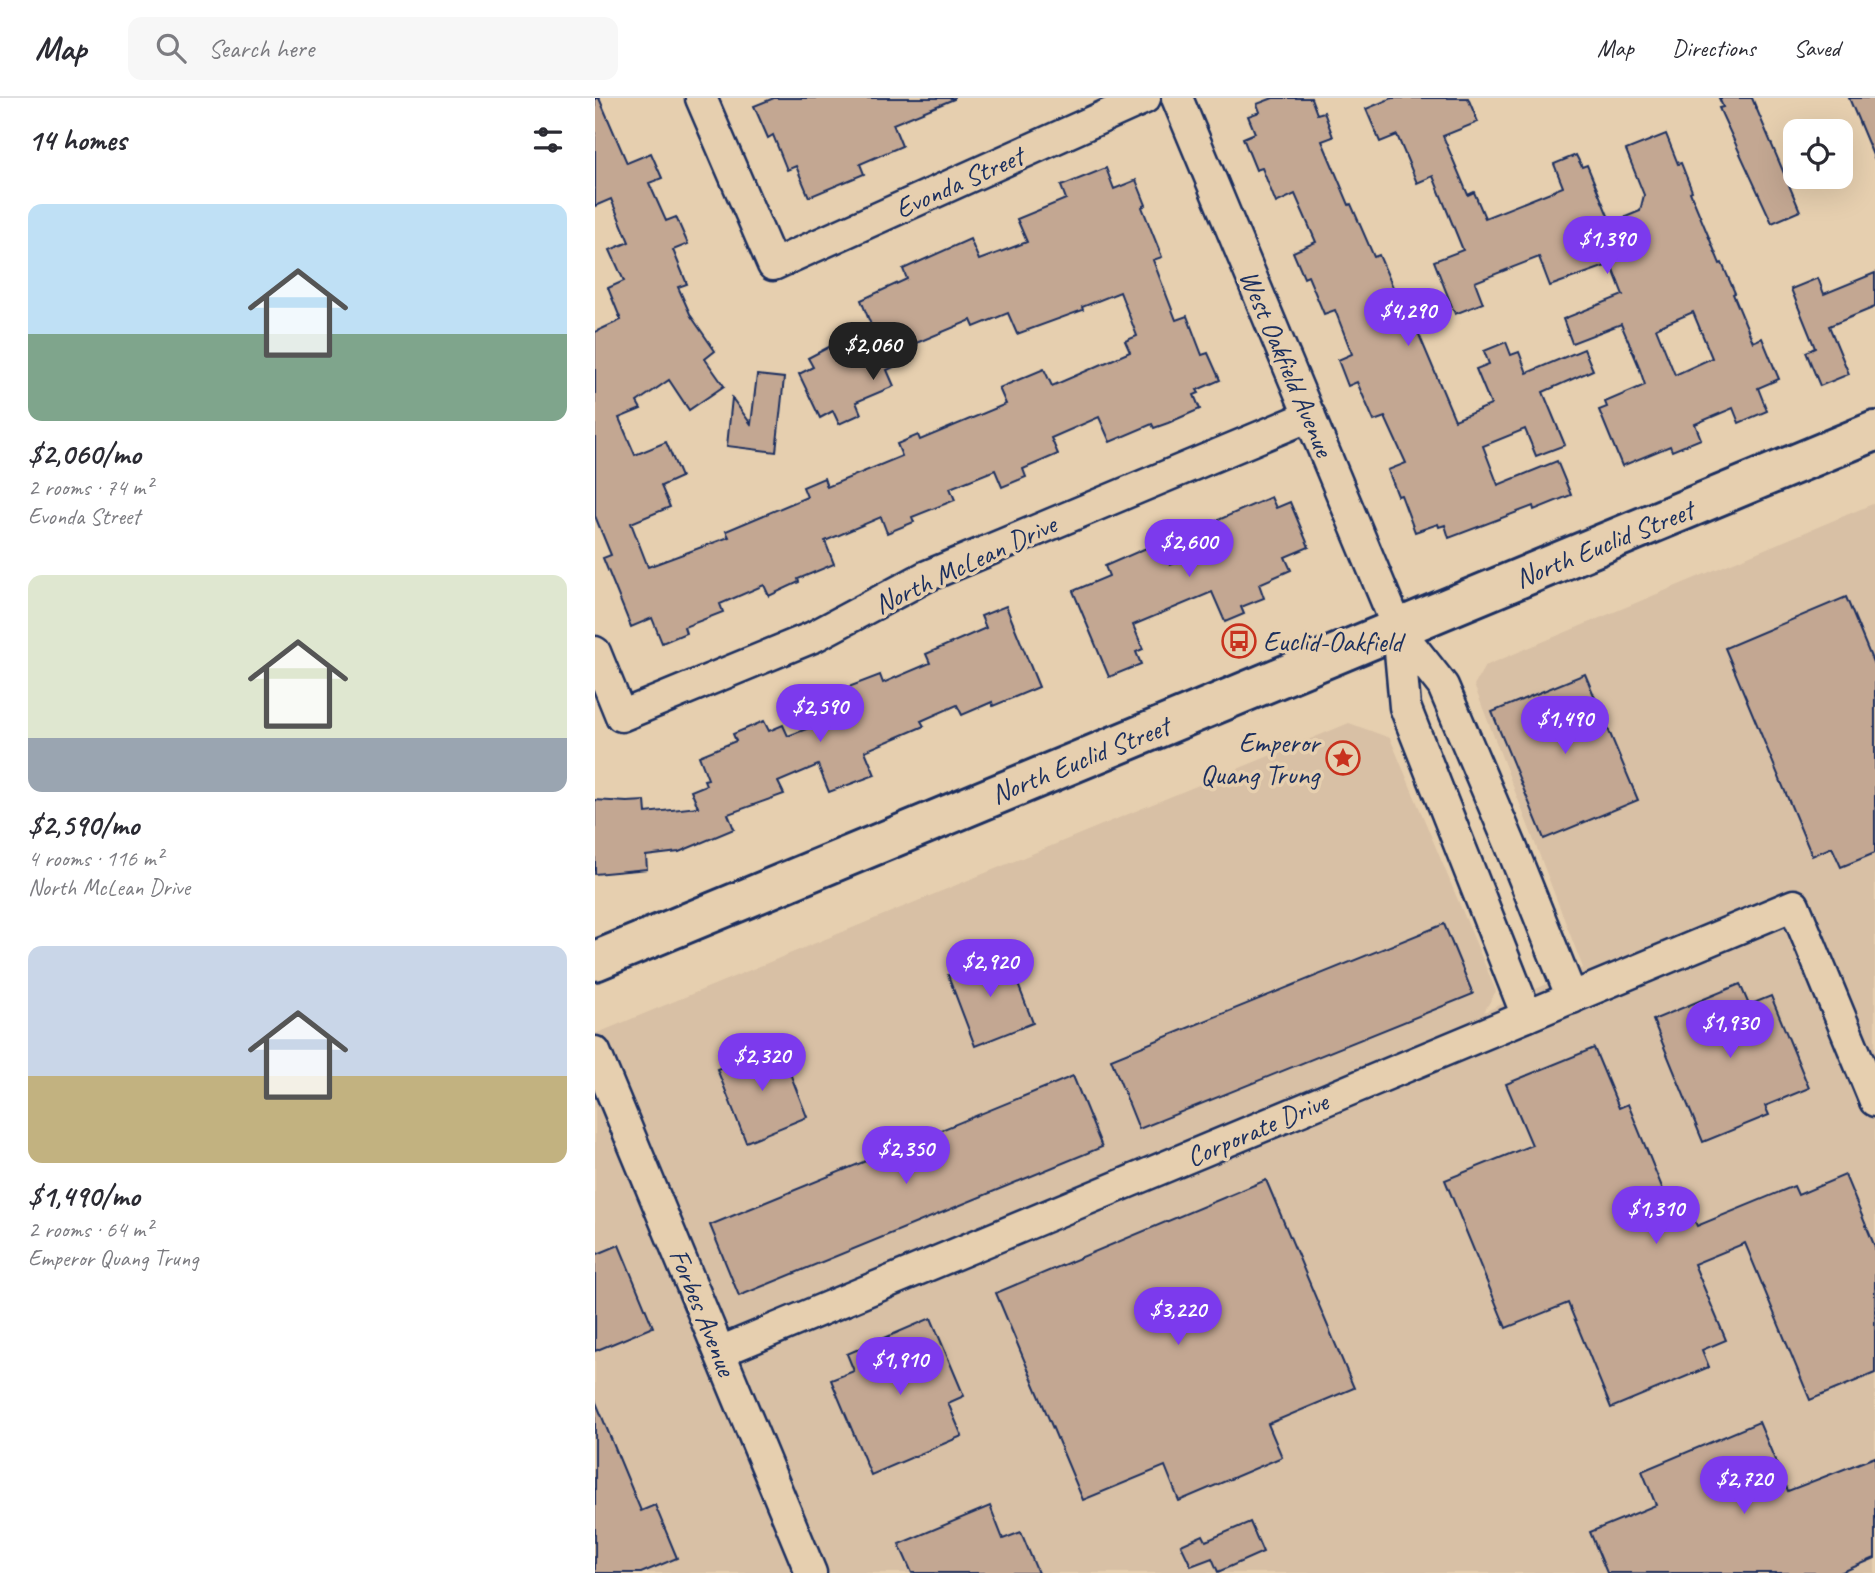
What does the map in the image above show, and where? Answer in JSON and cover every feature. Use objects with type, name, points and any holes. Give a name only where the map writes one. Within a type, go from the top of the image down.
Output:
[{"type":"main road","name":"North Euclid Street","points":[[595,961],[1875,431]]},
{"type":"street","name":"Evonda Street","points":[[701,98],[773,265],[1145,98]]},
{"type":"street","name":"West Oakfield Avenue","points":[[1177,98],[1398,629]]},
{"type":"street","name":"North McLean Drive","points":[[595,652],[621,716],[813,637],[927,576],[1310,416]]},
{"type":"street","points":[[1398,629],[1443,686],[1511,846],[1571,998]]},
{"type":"street","points":[[1398,629],[1405,707],[1527,1017]]},
{"type":"street","name":"Corporate Drive","points":[[720,1352],[1794,905],[1875,1101]]},
{"type":"street","name":"Forbes Avenue","points":[[595,1052],[811,1573]]},
{"type":"shaded area","points":[[1875,503],[1875,1573],[595,1573],[595,1034],[1349,723],[1390,738],[1496,991],[1484,1012],[1583,968],[1474,685],[1485,666]]},
{"type":"building","points":[[595,98],[599,98],[627,163],[651,153],[662,178],[649,183],[666,221],[676,217],[688,244],[673,250],[687,284],[678,287],[691,316],[715,351],[705,359],[724,386],[689,410],[669,380],[637,402],[641,409],[619,418],[635,455],[666,442],[681,477],[661,486],[670,507],[631,523],[648,567],[729,537],[726,531],[807,497],[803,487],[824,478],[827,487],[902,456],[897,444],[918,435],[920,440],[1006,404],[999,388],[1044,369],[1052,386],[1130,352],[1125,341],[1137,336],[1120,292],[1082,307],[1083,310],[1017,334],[1008,313],[974,327],[971,320],[909,346],[914,358],[887,370],[894,386],[856,402],[861,414],[839,424],[833,411],[820,418],[799,374],[813,367],[808,358],[871,325],[861,300],[907,279],[903,269],[970,239],[979,260],[1027,242],[1017,219],[1066,199],[1061,186],[1106,168],[1114,189],[1136,180],[1146,205],[1142,207],[1162,257],[1153,260],[1176,320],[1187,316],[1202,355],[1208,353],[1220,380],[1197,390],[1199,393],[1194,395],[1200,409],[1168,423],[1154,428],[1152,424],[1110,442],[1099,417],[1051,438],[1058,454],[1023,469],[1026,477],[1002,487],[995,470],[950,488],[955,500],[912,517],[914,522],[887,533],[881,517],[825,541],[834,564],[798,579],[799,582],[769,596],[764,585],[720,604],[723,612],[684,627],[686,633],[662,643],[652,618],[631,627],[603,558],[611,555],[595,516],[595,332],[621,320],[608,288],[624,281],[610,250],[629,242],[611,199],[595,206]]},
{"type":"building","points":[[774,98],[954,99],[893,124],[902,146],[860,164],[864,174],[809,197],[796,166],[787,170],[773,135],[768,138],[754,106]]},
{"type":"building","points":[[1273,98],[1311,98],[1317,114],[1324,112],[1333,137],[1322,141],[1349,205],[1351,204],[1374,257],[1379,255],[1402,308],[1407,306],[1455,420],[1491,405],[1476,369],[1489,364],[1484,351],[1506,342],[1511,355],[1519,352],[1527,373],[1584,349],[1593,370],[1543,392],[1565,445],[1536,456],[1525,429],[1483,446],[1498,485],[1557,461],[1571,495],[1534,510],[1533,506],[1449,538],[1445,525],[1439,527],[1438,524],[1415,532],[1388,470],[1406,463],[1385,417],[1374,421],[1357,382],[1348,386],[1338,360],[1352,354],[1335,310],[1324,314],[1308,276],[1304,278],[1293,252],[1316,242],[1295,194],[1276,203],[1262,168],[1256,170],[1243,138],[1255,133],[1248,116],[1260,112],[1257,104]]},
{"type":"building","points":[[1392,98],[1468,98],[1478,122],[1443,136],[1468,195],[1474,192],[1485,218],[1563,187],[1554,164],[1576,155],[1582,167],[1587,165],[1611,223],[1640,211],[1644,195],[1626,150],[1666,134],[1678,164],[1681,163],[1692,191],[1690,192],[1735,293],[1733,294],[1753,342],[1762,338],[1779,379],[1758,388],[1767,411],[1739,423],[1733,408],[1695,424],[1701,439],[1672,451],[1670,446],[1622,466],[1599,410],[1607,407],[1605,402],[1645,385],[1638,364],[1621,324],[1572,343],[1563,319],[1623,295],[1611,264],[1550,286],[1539,257],[1475,282],[1483,303],[1455,314],[1434,261],[1463,250],[1433,176],[1417,183],[1397,135],[1380,142],[1366,109]],"holes":[[[1693,312],[1712,358],[1675,375],[1656,328]]]},
{"type":"building","points":[[1719,98],[1752,98],[1783,171],[1783,189],[1791,189],[1800,211],[1772,223],[1719,108],[1723,107]]},
{"type":"building","points":[[1849,98],[1875,98],[1875,160]]},
{"type":"building","points":[[1875,273],[1875,307],[1829,326],[1849,374],[1820,386],[1806,352],[1815,348],[1791,289],[1818,278],[1824,294]]},
{"type":"building","points":[[757,375],[784,378],[776,452],[727,446],[732,398],[751,424]]},
{"type":"building","points":[[1271,497],[1276,508],[1290,502],[1309,547],[1285,557],[1291,570],[1259,584],[1264,598],[1241,607],[1244,614],[1225,622],[1212,592],[1133,625],[1143,649],[1136,652],[1141,664],[1109,677],[1073,591],[1109,576],[1105,566],[1160,542],[1170,565],[1218,548],[1209,524]]},
{"type":"building","points":[[1846,597],[1875,667],[1875,853],[1841,867],[1832,847],[1812,856],[1725,648]]},
{"type":"building","points":[[1006,606],[1039,687],[993,706],[992,702],[962,715],[957,705],[921,721],[924,726],[865,751],[875,775],[829,792],[818,765],[778,782],[784,794],[728,814],[734,829],[679,852],[646,856],[647,869],[595,874],[595,800],[645,801],[646,813],[698,807],[691,791],[706,785],[704,780],[708,779],[699,756],[736,741],[733,734],[764,721],[769,731],[783,725],[788,736],[825,722],[817,699],[880,675],[883,683],[930,663],[926,654],[986,628],[981,616]]},
{"type":"building","points":[[1585,674],[1638,800],[1544,839],[1492,712]]},
{"type":"building","points":[[1444,924],[1473,994],[1139,1129],[1111,1059]]},
{"type":"building","points":[[1006,953],[1033,1023],[975,1046],[948,975]]},
{"type":"building","points":[[1740,984],[1749,1005],[1771,996],[1809,1088],[1765,1106],[1769,1115],[1703,1142],[1653,1020]]},
{"type":"building","points":[[779,1045],[807,1117],[746,1142],[717,1069]]},
{"type":"building","points":[[1594,1048],[1619,1108],[1628,1104],[1677,1224],[1693,1217],[1697,1226],[1794,1186],[1798,1195],[1845,1175],[1875,1247],[1875,1373],[1810,1400],[1745,1243],[1694,1264],[1726,1340],[1702,1350],[1709,1367],[1611,1408],[1568,1303],[1506,1328],[1445,1180],[1532,1145],[1506,1084]]},
{"type":"building","points":[[1073,1076],[1102,1147],[739,1296],[710,1225]]},
{"type":"building","points":[[1266,1180],[1354,1388],[1268,1424],[1282,1457],[1179,1501],[1165,1466],[1083,1500],[996,1293]]},
{"type":"building","points":[[619,1245],[653,1327],[595,1351],[595,1255]]},
{"type":"building","points":[[931,1318],[964,1396],[948,1403],[962,1436],[871,1475],[831,1380],[854,1371],[847,1354]]},
{"type":"building","points":[[595,1400],[641,1511],[655,1505],[677,1558],[641,1573],[595,1573]]},
{"type":"building","points":[[1759,1422],[1788,1491],[1875,1457],[1875,1558],[1840,1573],[1607,1573],[1590,1532],[1656,1505],[1642,1471]]},
{"type":"building","points":[[990,1506],[1003,1539],[1021,1532],[1038,1573],[912,1573],[899,1544]]},
{"type":"building","points":[[1250,1522],[1263,1552],[1218,1572],[1212,1558],[1191,1566],[1181,1545],[1203,1535],[1206,1541]]},
{"type":"place","name":"Euclid-Oakfield","points":[[1239,641]]},
{"type":"place","name":"Emperor Quang Trung","points":[[1343,758]]}]
